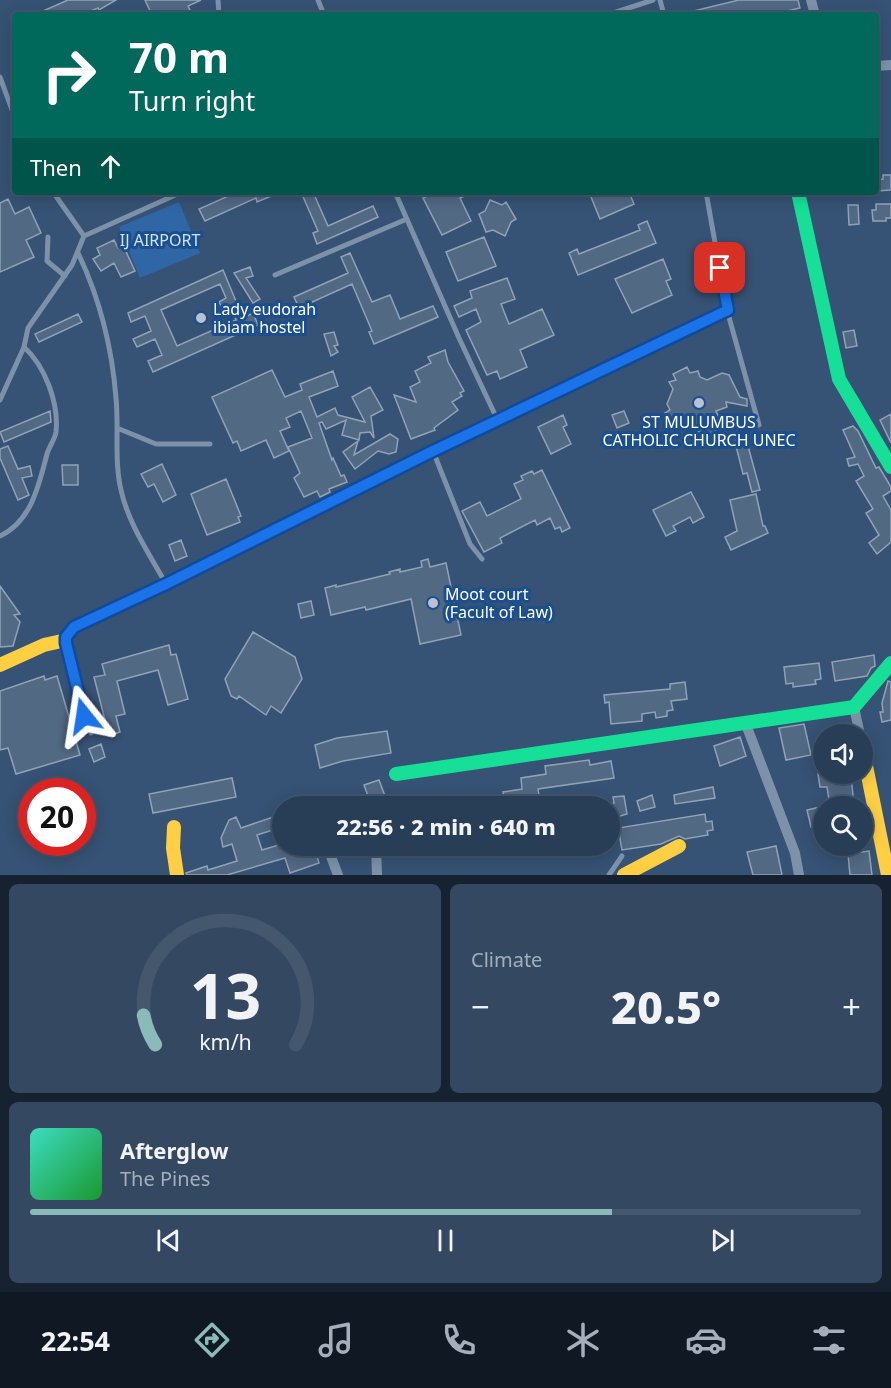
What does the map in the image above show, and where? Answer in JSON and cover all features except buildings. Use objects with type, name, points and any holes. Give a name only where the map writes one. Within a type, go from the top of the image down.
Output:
[{"type":"street","points":[[799,195],[839,379],[891,467]]},
{"type":"street","points":[[0,665],[44,645],[66,640]]},
{"type":"street","points":[[396,774],[855,706],[891,663]]},
{"type":"street","points":[[855,706],[858,724]]},
{"type":"street","points":[[745,722],[795,853],[799,875]]},
{"type":"street","points":[[870,784],[888,875]]},
{"type":"street","points":[[174,827],[173,848],[177,875]]},
{"type":"street","points":[[624,875],[679,846]]},
{"type":"street","points":[[331,856],[338,875]]},
{"type":"street","points":[[376,856],[377,875]]},
{"type":"lane","points":[[616,12],[653,0]]},
{"type":"lane","points":[[0,77],[12,110]]},
{"type":"lane","points":[[55,195],[84,236]]},
{"type":"lane","points":[[0,400],[24,347],[28,328],[45,301],[65,276],[78,253],[84,236],[175,195]]},
{"type":"lane","points":[[396,195],[498,421]]},
{"type":"lane","points":[[707,195],[728,310],[759,425]]},
{"type":"lane","points":[[275,275],[407,219]]},
{"type":"lane","points":[[48,237],[47,261],[65,276]]},
{"type":"lane","points":[[78,253],[89,277],[107,339],[116,399],[119,478],[124,500],[166,584]]},
{"type":"lane","points":[[90,733],[66,640],[74,627],[728,310]]},
{"type":"lane","points":[[0,536],[8,532],[31,506],[42,480],[48,452],[56,433],[49,388],[38,364],[24,347]]},
{"type":"lane","points":[[117,428],[156,444],[210,444]]},
{"type":"lane","points":[[433,451],[470,543],[482,559]]},
{"type":"lane","points":[[609,875],[622,856]]},
{"type":"green space","name":"IJ AIRPORT","points":[[179,202],[200,253],[140,278],[119,227]]},
{"type":"traffic: fast","points":[[799,195],[839,379],[891,467]]},
{"type":"traffic: fast","points":[[396,774],[854,707],[891,663]]},
{"type":"traffic: slow","points":[[0,665],[44,645],[66,640]]},
{"type":"traffic: slow","points":[[870,784],[888,875]]},
{"type":"traffic: slow","points":[[174,827],[173,848],[177,875]]},
{"type":"traffic: slow","points":[[624,875],[679,846]]},
{"type":"place","name":"Lady eudorah ibiam hostel","points":[[201,318]]},
{"type":"place","name":"ST MULUMBUS CATHOLIC CHURCH UNEC","points":[[699,403]]},
{"type":"place","name":"Moot court (Facult of Law)","points":[[433,603]]},
{"type":"route","points":[[84,716],[66,643],[66,637],[74,627],[728,310],[720,268]]}]
